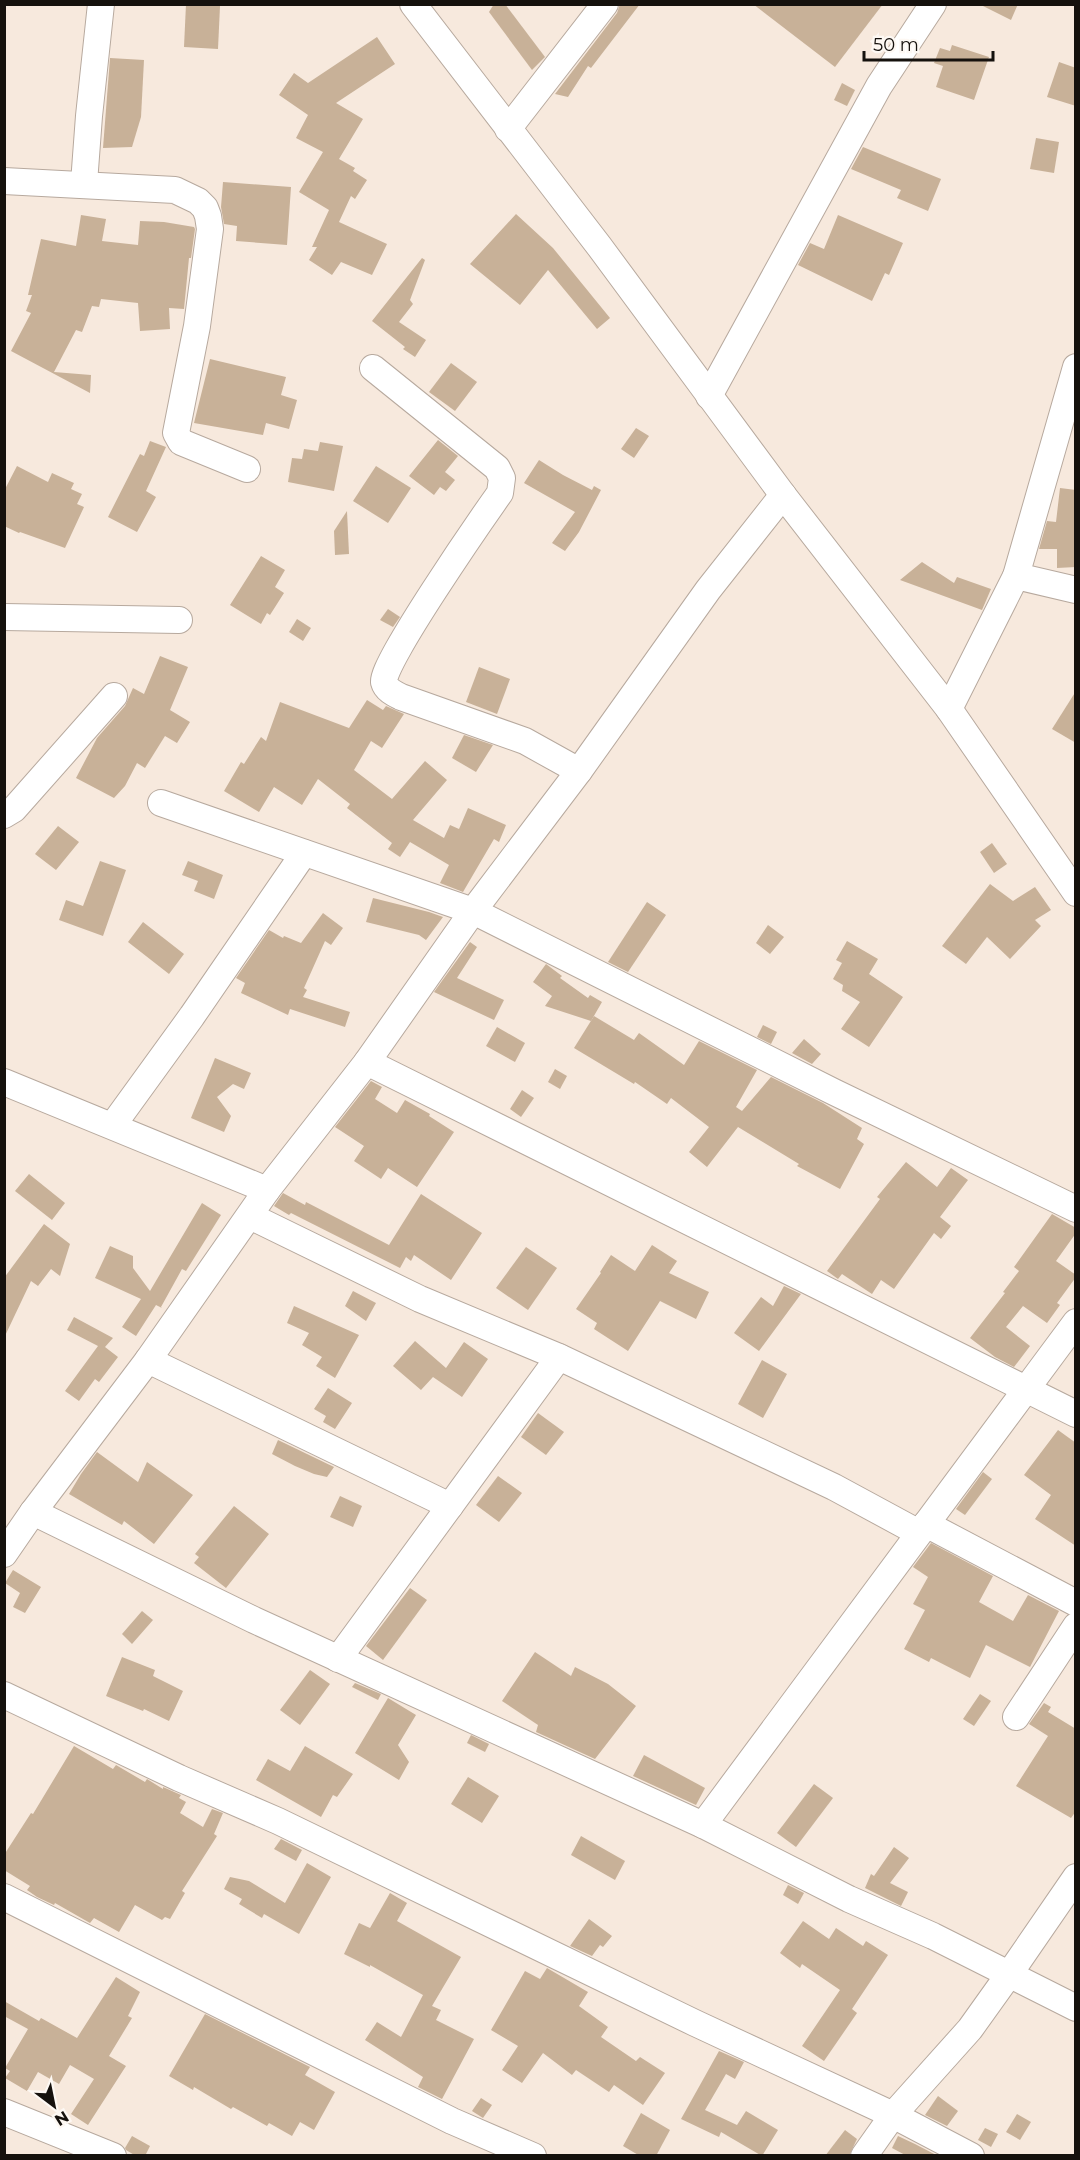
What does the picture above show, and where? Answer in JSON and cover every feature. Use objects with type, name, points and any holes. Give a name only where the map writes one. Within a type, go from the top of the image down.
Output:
[{"type":"street","points":[[84,183],[101,4]]},
{"type":"street","points":[[413,4],[783,495],[949,709],[1076,893]]},
{"type":"street","points":[[508,129],[605,4]]},
{"type":"street","points":[[709,396],[879,86],[933,4]]},
{"type":"street","points":[[4,181],[84,183],[175,190],[198,201],[205,208],[210,229],[209,245],[177,438],[180,442],[247,469]]},
{"type":"street","points":[[949,709],[1016,576],[1076,367]]},
{"type":"street","points":[[373,368],[497,468],[502,478],[500,494],[400,645],[384,682],[401,697],[525,741],[579,771]]},
{"type":"street","points":[[4,1554],[148,1360],[267,1190],[368,1062],[473,911],[579,771],[708,590],[783,495]]},
{"type":"street","points":[[1016,576],[1076,590]]},
{"type":"street","points":[[4,617],[179,620]]},
{"type":"street","points":[[4,815],[14,809],[114,696]]},
{"type":"street","points":[[161,803],[473,911],[824,1087],[1076,1209]]},
{"type":"street","points":[[113,1125],[192,1016],[304,853]]},
{"type":"street","points":[[368,1062],[1076,1414]]},
{"type":"street","points":[[4,1082],[267,1190]]},
{"type":"street","points":[[250,1216],[420,1299],[559,1358],[923,1528],[1076,1603]]},
{"type":"street","points":[[703,1825],[1076,1322]]},
{"type":"street","points":[[338,1659],[559,1358]]},
{"type":"street","points":[[148,1360],[450,1506]]},
{"type":"street","points":[[33,1512],[254,1620],[703,1825],[849,1899],[1010,1973],[1076,2008]]},
{"type":"street","points":[[1016,1717],[1076,1626]]},
{"type":"street","points":[[4,1695],[179,1778],[278,1821],[694,2024],[893,2115],[971,2156]]},
{"type":"street","points":[[864,2156],[893,2115],[970,2029],[1076,1876]]},
{"type":"street","points":[[4,1897],[452,2121],[533,2156]]},
{"type":"street","points":[[4,2112],[113,2156]]},
{"type":"building","points":[[186,4],[220,6],[218,49],[184,47]]},
{"type":"building","points":[[494,4],[505,4],[545,57],[532,70],[489,12]]},
{"type":"building","points":[[620,4],[640,4],[591,68],[588,66],[568,97],[555,94],[617,13]]},
{"type":"building","points":[[753,4],[883,4],[835,67]]},
{"type":"building","points":[[979,4],[1018,4],[1011,20]]},
{"type":"building","points":[[377,37],[395,64],[336,103],[363,119],[339,159],[355,168],[353,171],[367,180],[355,199],[351,196],[339,222],[387,244],[372,275],[341,262],[332,275],[309,260],[317,247],[312,247],[329,210],[299,192],[323,152],[296,138],[308,115],[279,95],[294,73],[308,83]]},
{"type":"building","points":[[952,45],[989,57],[974,100],[936,87],[943,66],[934,63],[940,48],[950,51]]},
{"type":"building","points":[[110,58],[144,60],[141,117],[132,147],[103,148]]},
{"type":"building","points":[[1059,62],[1076,68],[1076,106],[1047,97]]},
{"type":"building","points":[[842,83],[855,90],[847,106],[834,100]]},
{"type":"building","points":[[1036,138],[1059,142],[1054,173],[1030,169]]},
{"type":"building","points":[[863,147],[941,179],[928,211],[897,198],[901,190],[851,169]]},
{"type":"building","points":[[223,182],[291,187],[287,245],[236,241],[237,226],[224,224],[221,207]]},
{"type":"building","points":[[516,214],[553,248],[610,318],[597,329],[548,270],[520,305],[470,264]]},
{"type":"building","points":[[81,215],[106,219],[102,241],[138,245],[140,221],[164,222],[195,229],[191,258],[189,258],[184,309],[169,308],[170,329],[140,331],[138,303],[101,299],[99,307],[92,306],[82,332],[76,330],[54,372],[91,375],[90,393],[11,351],[31,313],[26,311],[32,295],[28,295],[41,239],[76,246]]},
{"type":"building","points":[[838,215],[903,243],[889,275],[885,273],[872,301],[798,265],[810,243],[824,249]]},
{"type":"building","points":[[422,258],[425,260],[410,300],[413,304],[399,322],[426,340],[415,357],[372,321]]},
{"type":"building","points":[[210,359],[286,377],[281,395],[297,400],[289,429],[266,423],[263,435],[194,423]]},
{"type":"building","points":[[451,363],[477,382],[455,411],[429,392]]},
{"type":"building","points":[[636,428],[649,436],[634,458],[621,449]]},
{"type":"building","points":[[438,440],[458,456],[445,472],[455,480],[446,491],[440,487],[434,495],[409,476]]},
{"type":"building","points":[[150,441],[166,447],[146,491],[156,497],[137,532],[108,517],[140,454],[144,456]]},
{"type":"building","points":[[320,442],[343,446],[334,491],[288,482],[292,458],[302,459],[304,449],[318,451]]},
{"type":"building","points":[[539,460],[592,490],[594,486],[601,490],[579,532],[565,551],[552,543],[575,512],[524,483]]},
{"type":"building","points":[[17,466],[48,482],[52,473],[74,483],[71,489],[82,494],[77,504],[84,507],[65,548],[4,526],[4,491]]},
{"type":"building","points":[[376,466],[411,488],[388,523],[353,501]]},
{"type":"building","points":[[1060,488],[1076,490],[1076,567],[1057,568],[1057,549],[1039,549],[1047,521],[1056,522]]},
{"type":"building","points":[[347,511],[349,554],[335,555],[334,531]]},
{"type":"building","points":[[261,556],[285,570],[275,587],[284,593],[270,615],[267,613],[261,624],[230,605]]},
{"type":"building","points":[[922,562],[954,583],[957,577],[991,589],[982,610],[900,580]]},
{"type":"building","points":[[388,609],[400,617],[393,627],[380,620]]},
{"type":"building","points":[[297,619],[311,628],[303,641],[289,632]]},
{"type":"building","points":[[160,656],[188,667],[170,710],[190,722],[177,743],[165,736],[145,768],[137,763],[125,786],[114,798],[76,778],[97,738],[125,706],[133,688],[144,694]]},
{"type":"building","points":[[479,667],[510,679],[497,714],[466,702]]},
{"type":"building","points":[[1076,691],[1076,743],[1052,729]]},
{"type":"building","points":[[367,700],[383,710],[386,706],[404,714],[382,748],[371,741],[354,770],[392,799],[425,761],[447,780],[413,820],[444,838],[450,825],[459,829],[468,808],[506,825],[499,842],[494,839],[463,892],[440,883],[449,865],[410,842],[400,857],[388,849],[392,843],[347,808],[350,804],[318,779],[302,805],[274,787],[259,812],[224,791],[241,762],[244,764],[261,737],[266,741],[280,702],[349,728]]},
{"type":"building","points":[[464,735],[493,745],[476,772],[452,758]]},
{"type":"building","points":[[58,826],[79,842],[56,870],[35,854]]},
{"type":"building","points":[[992,843],[1007,864],[994,873],[980,852]]},
{"type":"building","points":[[100,861],[126,870],[103,936],[59,920],[66,900],[83,906]]},
{"type":"building","points":[[188,861],[223,875],[214,899],[194,891],[198,881],[182,875]]},
{"type":"building","points":[[990,884],[1013,901],[1035,887],[1051,910],[1035,920],[1041,926],[1010,959],[987,937],[966,964],[942,946]]},
{"type":"building","points":[[373,898],[443,917],[426,940],[419,935],[366,922]]},
{"type":"building","points":[[647,902],[666,915],[628,972],[608,962]]},
{"type":"building","points":[[323,913],[343,928],[331,945],[325,941],[304,988],[307,990],[303,997],[350,1012],[345,1027],[290,1009],[288,1015],[241,993],[245,983],[236,978],[269,930],[283,938],[284,936],[301,943]]},
{"type":"building","points":[[143,922],[184,954],[169,974],[128,942]]},
{"type":"building","points":[[768,925],[784,937],[770,954],[756,943]]},
{"type":"building","points":[[847,941],[878,959],[869,974],[903,997],[869,1047],[841,1029],[860,1002],[842,991],[843,985],[833,979],[842,963],[836,960]]},
{"type":"building","points":[[470,942],[477,947],[457,978],[504,1000],[494,1020],[434,992]]},
{"type":"building","points":[[546,964],[562,976],[560,978],[588,998],[590,995],[602,1002],[591,1021],[545,1006],[552,996],[533,982]]},
{"type":"building","points":[[594,1016],[634,1040],[639,1033],[684,1065],[699,1041],[757,1070],[736,1107],[742,1111],[771,1077],[823,1103],[862,1128],[857,1139],[864,1144],[840,1189],[797,1166],[799,1164],[738,1127],[707,1167],[689,1152],[709,1127],[671,1098],[667,1104],[635,1082],[634,1084],[574,1048]]},
{"type":"building","points":[[763,1025],[777,1032],[771,1044],[757,1037]]},
{"type":"building","points":[[497,1027],[525,1043],[515,1062],[486,1046]]},
{"type":"building","points":[[804,1039],[821,1054],[812,1064],[792,1053]]},
{"type":"building","points":[[215,1058],[251,1073],[244,1089],[233,1084],[217,1097],[231,1116],[224,1132],[191,1118]]},
{"type":"building","points":[[555,1069],[567,1076],[560,1089],[548,1082]]},
{"type":"building","points":[[371,1081],[382,1087],[375,1099],[397,1113],[405,1100],[430,1114],[429,1116],[454,1132],[417,1187],[388,1168],[381,1179],[354,1161],[364,1146],[335,1127]]},
{"type":"building","points":[[522,1090],[534,1098],[521,1117],[510,1109]]},
{"type":"building","points":[[906,1162],[937,1187],[951,1168],[968,1180],[940,1217],[951,1226],[941,1239],[934,1233],[894,1289],[881,1280],[872,1294],[842,1274],[838,1279],[827,1271],[880,1199],[877,1197]]},
{"type":"building","points":[[29,1174],[65,1203],[52,1220],[15,1191]]},
{"type":"building","points":[[283,1193],[305,1205],[306,1202],[389,1245],[421,1194],[482,1233],[451,1280],[414,1255],[411,1261],[406,1257],[400,1268],[291,1213],[289,1215],[274,1206]]},
{"type":"building","points":[[202,1203],[221,1215],[186,1271],[182,1269],[162,1308],[156,1305],[136,1336],[122,1327],[141,1299],[95,1278],[110,1246],[133,1256],[133,1268],[150,1291]]},
{"type":"building","points":[[1052,1214],[1076,1228],[1076,1233],[1056,1261],[1076,1277],[1057,1303],[1060,1305],[1047,1323],[1023,1306],[1006,1327],[1030,1346],[1014,1367],[995,1357],[970,1338],[1005,1293],[1003,1292],[1019,1271],[1014,1267]]},
{"type":"building","points":[[44,1224],[70,1244],[60,1276],[51,1269],[38,1286],[31,1281],[4,1338],[4,1278]]},
{"type":"building","points":[[652,1245],[677,1261],[669,1273],[709,1292],[696,1319],[660,1301],[628,1351],[594,1329],[597,1323],[576,1309],[611,1255],[635,1271]]},
{"type":"building","points":[[526,1247],[557,1268],[528,1310],[496,1288]]},
{"type":"building","points":[[784,1286],[801,1294],[759,1351],[734,1333],[761,1297],[773,1306]]},
{"type":"building","points":[[353,1291],[376,1303],[366,1321],[345,1306]]},
{"type":"building","points":[[294,1306],[359,1335],[335,1378],[316,1366],[322,1357],[302,1345],[309,1333],[287,1323]]},
{"type":"building","points":[[74,1317],[113,1338],[105,1347],[118,1357],[99,1382],[95,1379],[79,1401],[65,1391],[98,1346],[67,1330]]},
{"type":"building","points":[[415,1341],[446,1368],[464,1342],[488,1359],[462,1397],[433,1377],[421,1390],[393,1366]]},
{"type":"building","points":[[762,1360],[787,1374],[763,1418],[738,1404]]},
{"type":"building","points":[[328,1388],[352,1403],[335,1429],[323,1422],[326,1416],[314,1409]]},
{"type":"building","points":[[538,1413],[564,1432],[546,1455],[521,1437]]},
{"type":"building","points":[[1058,1430],[1076,1443],[1076,1546],[1035,1519],[1051,1495],[1024,1475]]},
{"type":"building","points":[[278,1440],[334,1467],[327,1477],[295,1466],[272,1454]]},
{"type":"building","points":[[97,1452],[138,1482],[147,1462],[193,1495],[154,1544],[124,1521],[122,1525],[69,1494]]},
{"type":"building","points":[[983,1472],[992,1479],[965,1515],[956,1509]]},
{"type":"building","points":[[498,1476],[522,1493],[499,1522],[476,1505]]},
{"type":"building","points":[[340,1496],[362,1506],[353,1527],[330,1517]]},
{"type":"building","points":[[234,1506],[269,1534],[226,1588],[194,1563],[199,1557],[195,1554]]},
{"type":"building","points":[[931,1543],[993,1576],[979,1602],[1013,1621],[1028,1595],[1059,1611],[1030,1667],[986,1645],[970,1678],[931,1658],[929,1662],[904,1649],[925,1610],[913,1604],[928,1577],[913,1567]]},
{"type":"building","points":[[13,1570],[41,1587],[25,1613],[13,1607],[20,1593],[5,1583]]},
{"type":"building","points":[[410,1588],[427,1600],[383,1660],[366,1646]]},
{"type":"building","points":[[142,1611],[153,1620],[132,1644],[122,1634]]},
{"type":"building","points":[[535,1652],[571,1676],[575,1667],[608,1684],[636,1706],[595,1759],[536,1732],[538,1725],[502,1701]]},
{"type":"building","points":[[122,1657],[155,1670],[153,1676],[183,1691],[169,1721],[144,1709],[143,1711],[106,1696]]},
{"type":"building","points":[[310,1670],[330,1684],[300,1725],[280,1710]]},
{"type":"building","points":[[355,1683],[381,1694],[378,1700],[352,1687]]},
{"type":"building","points":[[980,1694],[991,1701],[974,1726],[963,1719]]},
{"type":"building","points":[[388,1698],[416,1715],[398,1745],[409,1762],[399,1780],[355,1753]]},
{"type":"building","points":[[1044,1703],[1051,1707],[1048,1712],[1076,1729],[1076,1811],[1071,1818],[1016,1786],[1048,1736],[1029,1724]]},
{"type":"building","points":[[471,1735],[489,1744],[485,1752],[467,1743]]},
{"type":"building","points":[[74,1746],[113,1769],[116,1765],[145,1782],[147,1779],[163,1789],[163,1787],[181,1795],[179,1798],[186,1802],[180,1813],[203,1827],[212,1809],[223,1813],[214,1834],[217,1836],[182,1891],[185,1893],[170,1919],[165,1917],[162,1920],[135,1905],[119,1932],[94,1918],[90,1923],[55,1903],[54,1905],[37,1897],[27,1890],[30,1886],[4,1870],[4,1855],[31,1813],[33,1814]]},
{"type":"building","points":[[305,1746],[353,1774],[337,1797],[333,1795],[321,1817],[256,1780],[268,1759],[290,1771]]},
{"type":"building","points":[[644,1755],[705,1788],[696,1805],[633,1776]]},
{"type":"building","points":[[468,1777],[499,1796],[482,1823],[451,1804]]},
{"type":"building","points":[[814,1784],[833,1798],[796,1847],[777,1833]]},
{"type":"building","points":[[581,1836],[625,1861],[615,1880],[571,1855]]},
{"type":"building","points":[[281,1839],[302,1850],[296,1861],[274,1849]]},
{"type":"building","points":[[894,1847],[909,1858],[890,1883],[908,1892],[901,1906],[865,1888],[871,1874],[874,1876]]},
{"type":"building","points":[[307,1863],[331,1877],[299,1934],[264,1914],[262,1918],[239,1904],[242,1899],[224,1889],[230,1877],[249,1881],[285,1903]]},
{"type":"building","points":[[788,1885],[804,1893],[798,1904],[783,1895]]},
{"type":"building","points":[[390,1893],[407,1903],[397,1921],[461,1957],[432,2006],[441,2010],[436,2020],[474,2039],[442,2099],[418,2087],[423,2077],[365,2040],[377,2022],[401,2037],[423,1995],[370,1965],[370,1967],[344,1954],[359,1923],[370,1928]]},
{"type":"building","points":[[589,1919],[612,1936],[603,1947],[600,1945],[592,1956],[570,1946]]},
{"type":"building","points":[[803,1921],[829,1939],[836,1928],[863,1946],[866,1941],[888,1955],[852,2009],[857,2013],[824,2061],[802,2046],[840,1990],[802,1964],[800,1968],[780,1953]]},
{"type":"building","points":[[547,1968],[588,1992],[579,2006],[608,2027],[601,2037],[636,2061],[640,2057],[665,2073],[643,2105],[614,2085],[609,2092],[576,2070],[572,2075],[543,2053],[522,2083],[502,2070],[518,2046],[491,2030],[525,1971],[540,1979]]},
{"type":"building","points":[[116,1977],[140,1992],[128,2016],[132,2018],[109,2056],[126,2066],[88,2125],[71,2114],[94,2079],[70,2065],[59,2084],[38,2072],[27,2091],[5,2078],[10,2071],[5,2068],[28,2029],[4,2016],[4,2001],[39,2021],[41,2018],[77,2038]]},
{"type":"building","points":[[205,2014],[310,2067],[305,2075],[335,2092],[314,2130],[300,2122],[292,2136],[269,2123],[267,2126],[233,2107],[231,2109],[194,2087],[193,2090],[169,2076]]},
{"type":"building","points":[[719,2051],[744,2062],[735,2079],[726,2074],[705,2110],[737,2125],[746,2111],[778,2130],[762,2156],[721,2132],[719,2137],[681,2119]]},
{"type":"building","points":[[938,2096],[958,2111],[947,2126],[925,2115]]},
{"type":"building","points":[[481,2098],[492,2105],[483,2118],[472,2111]]},
{"type":"building","points":[[641,2113],[670,2130],[656,2156],[640,2156],[623,2146]]},
{"type":"building","points":[[1017,2114],[1031,2122],[1020,2140],[1006,2132]]},
{"type":"building","points":[[985,2128],[998,2134],[991,2147],[978,2140]]},
{"type":"building","points":[[845,2130],[857,2139],[849,2156],[825,2156]]},
{"type":"building","points":[[132,2136],[150,2146],[145,2156],[136,2156],[126,2150]]},
{"type":"building","points":[[898,2136],[938,2156],[907,2156],[892,2148]]}]
